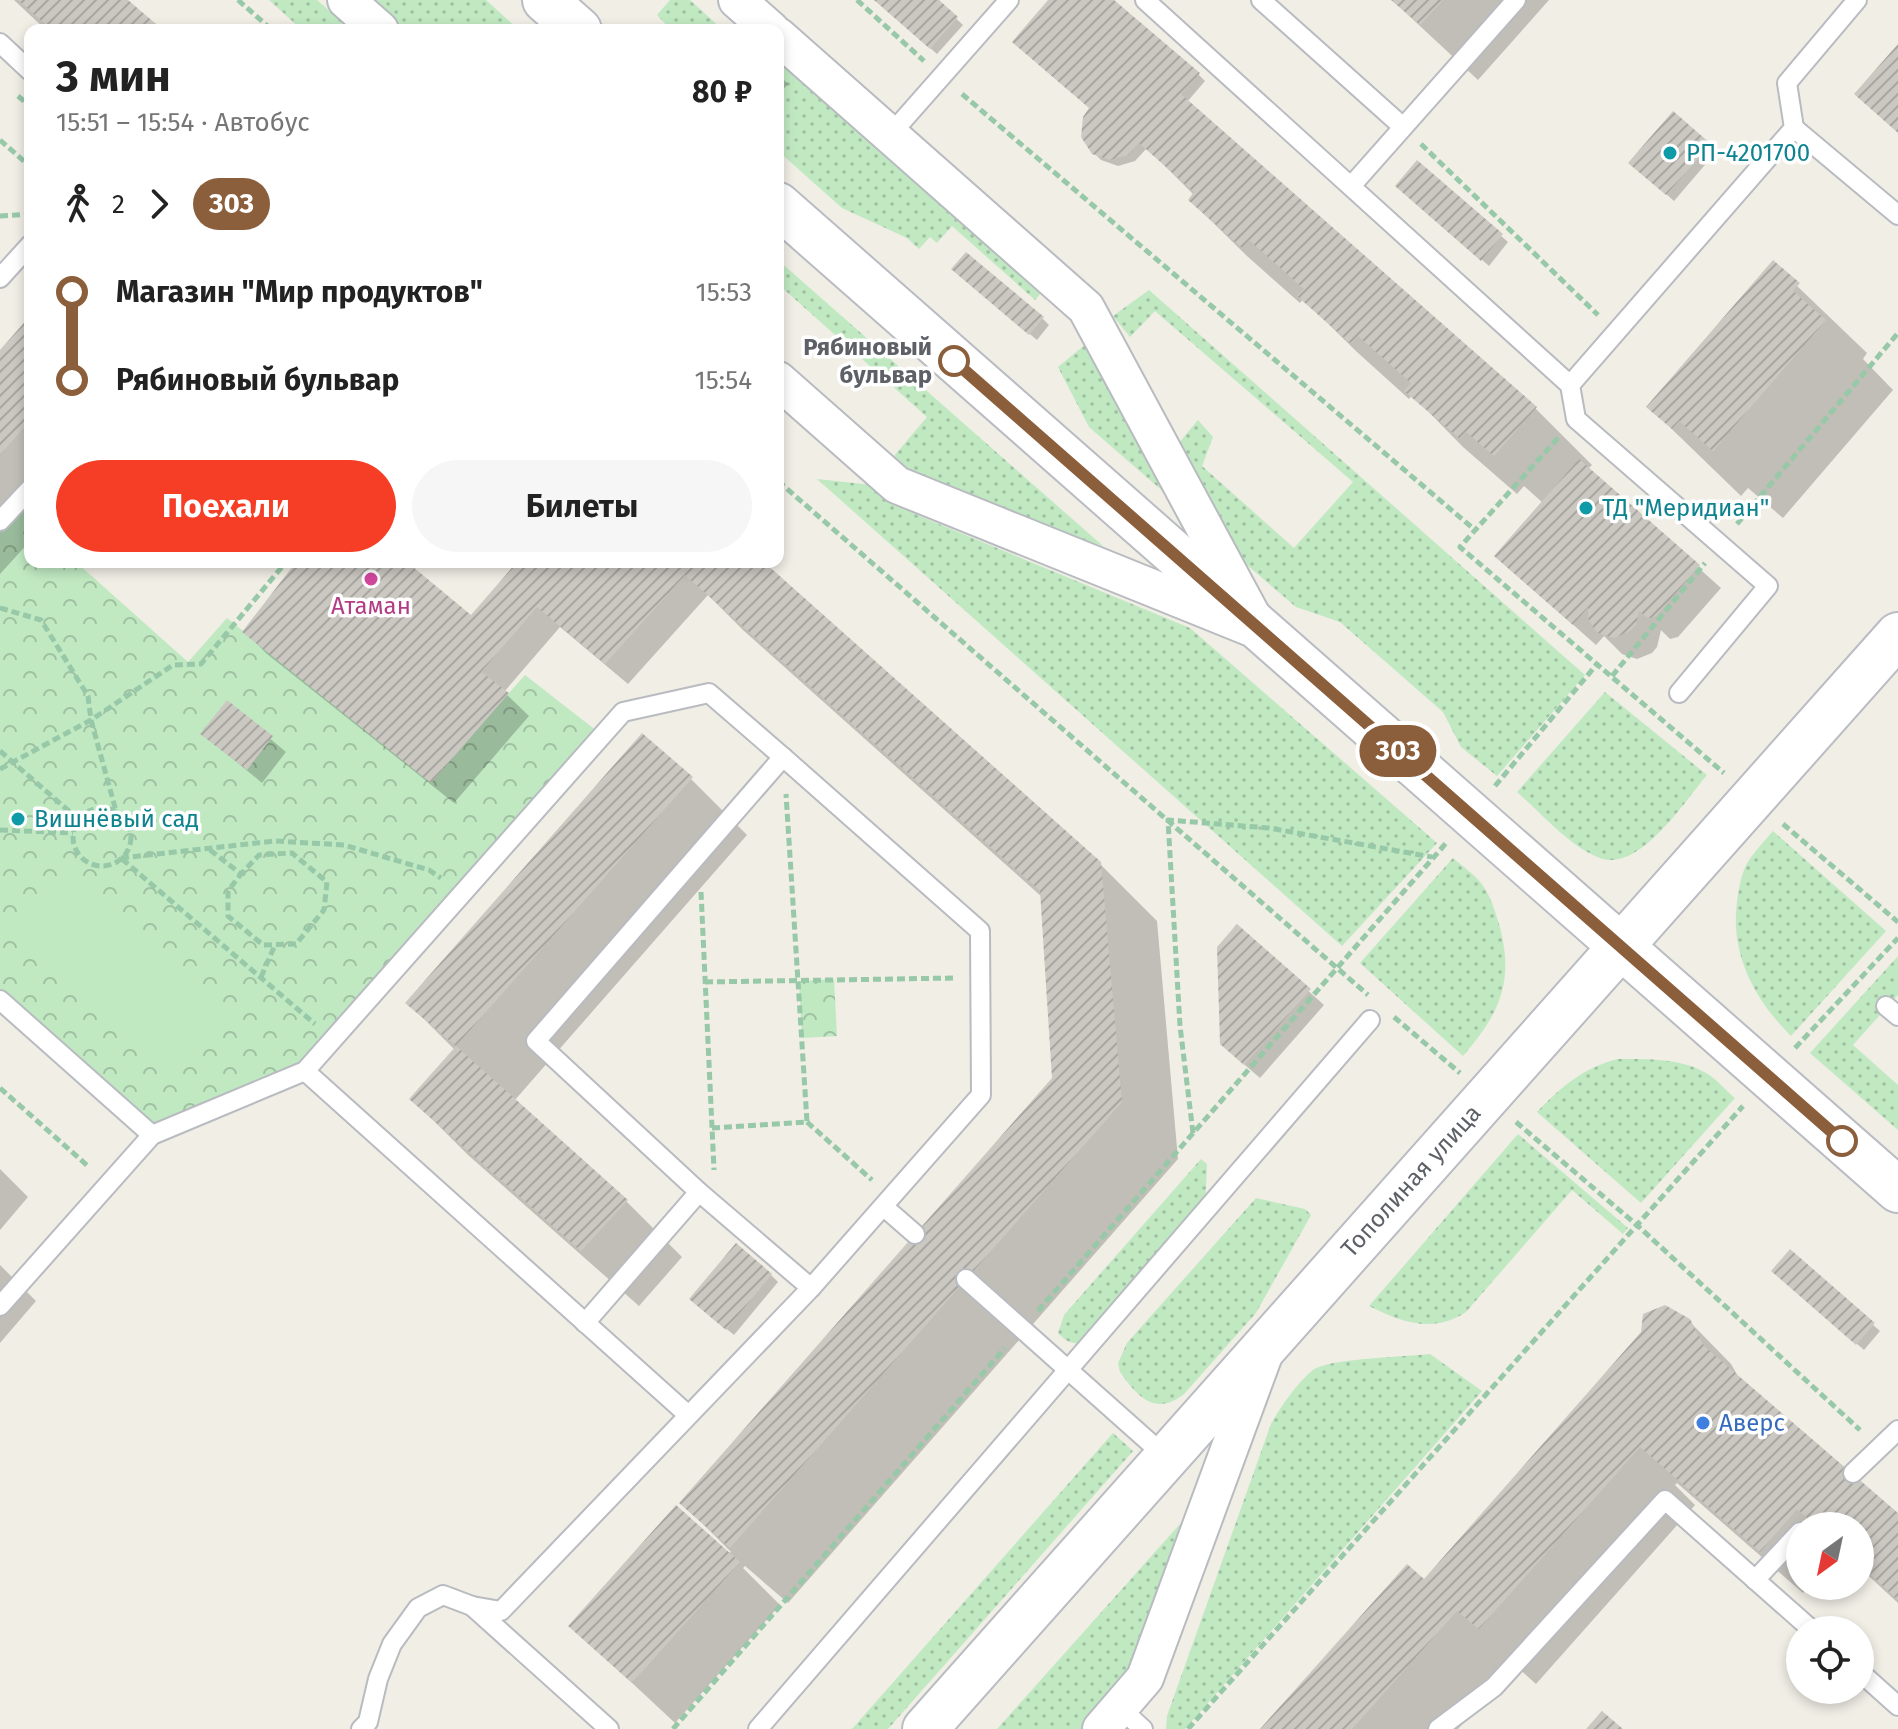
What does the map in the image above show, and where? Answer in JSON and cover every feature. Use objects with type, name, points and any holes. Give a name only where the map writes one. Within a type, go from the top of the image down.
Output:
[{"type":"main road","points":[[545,0],[572,24]]},
{"type":"main road","points":[[784,210],[1898,1190]]},
{"type":"main road","name":"Тополиная улица","points":[[925,1729],[1487,1096],[1622,949],[1898,635]]},
{"type":"street","points":[[346,0],[373,24]]},
{"type":"street","points":[[737,0],[764,24]]},
{"type":"street","points":[[784,41],[1086,308],[1260,630]]},
{"type":"street","points":[[784,385],[897,485],[1260,630]]},
{"type":"street","points":[[1121,1722],[1145,1678],[1271,1338]]},
{"type":"lane","points":[[890,135],[1009,0]]},
{"type":"lane","points":[[1145,0],[1570,385],[1576,419],[1768,586],[1679,693]]},
{"type":"lane","points":[[1261,0],[1403,127]]},
{"type":"lane","points":[[1352,185],[1516,0]]},
{"type":"lane","points":[[1857,0],[1787,83],[1794,128],[1898,215]]},
{"type":"lane","points":[[0,43],[24,65]]},
{"type":"lane","points":[[1570,385],[1794,128]]},
{"type":"lane","points":[[0,278],[24,252]]},
{"type":"lane","points":[[0,521],[24,495]]},
{"type":"lane","points":[[0,1306],[152,1135],[305,1071],[623,712],[709,693],[980,931],[981,1095],[811,1288],[501,1611],[472,1606],[443,1595],[418,1608],[392,1644],[378,1679],[368,1722],[361,1729]]},
{"type":"lane","points":[[783,757],[536,1041],[699,1192],[811,1288]]},
{"type":"lane","points":[[0,1000],[152,1135]]},
{"type":"lane","points":[[758,1729],[1377,1014]]},
{"type":"lane","points":[[305,1071],[687,1414]]},
{"type":"lane","points":[[585,1323],[699,1192]]},
{"type":"lane","points":[[888,1202],[915,1234]]},
{"type":"lane","points":[[966,1279],[1166,1457]]},
{"type":"lane","points":[[1853,1473],[1898,1430]]},
{"type":"lane","points":[[1438,1729],[1494,1687],[1665,1500],[1796,1616]]},
{"type":"lane","points":[[1755,1580],[1786,1547]]},
{"type":"lane","points":[[472,1606],[609,1729]]},
{"type":"lane","points":[[1874,1685],[1898,1706]]},
{"type":"path","points":[[238,0],[265,24]]},
{"type":"path","points":[[857,0],[1475,530]]},
{"type":"path","points":[[1403,127],[1616,333]]},
{"type":"path","points":[[0,140],[24,161]]},
{"type":"path","points":[[0,216],[24,214]]},
{"type":"path","points":[[1612,676],[1898,333]]},
{"type":"path","points":[[1576,419],[1460,547],[1898,922]]},
{"type":"path","points":[[784,486],[1372,999]]},
{"type":"path","points":[[0,769],[91,720],[173,665],[201,664],[281,568]]},
{"type":"path","points":[[0,608],[41,620],[88,696],[91,720],[116,811]]},
{"type":"path","points":[[0,751],[78,819]]},
{"type":"path","points":[[783,757],[807,1122],[888,1202]]},
{"type":"path","points":[[102,807],[116,811],[126,820],[131,833],[130,847],[121,858],[109,865],[95,865],[83,858],[75,846],[73,833],[78,819],[102,807]]},
{"type":"path","points":[[1168,820],[1269,828],[1433,857]]},
{"type":"path","points":[[1168,820],[1180,1026],[1193,1133]]},
{"type":"path","points":[[0,830],[73,833]]},
{"type":"path","points":[[121,858],[275,841],[344,845],[429,870],[462,893]]},
{"type":"path","points":[[210,849],[241,874]]},
{"type":"path","points":[[292,853],[327,882],[324,910],[296,944],[263,945],[228,916],[228,891],[241,874],[259,855],[292,853]]},
{"type":"path","points":[[699,854],[716,1206]]},
{"type":"path","points":[[121,858],[333,1039]]},
{"type":"path","points":[[1188,1729],[1768,1077],[1898,938]]},
{"type":"path","points":[[261,977],[275,945]]},
{"type":"path","points":[[705,982],[980,977]]},
{"type":"path","points":[[1377,1014],[1487,1096],[1638,1226],[1878,1447]]},
{"type":"path","points":[[0,1088],[108,1184]]},
{"type":"path","points":[[712,1128],[807,1122]]},
{"type":"green space","points":[[269,0],[317,0],[344,24],[295,24]]},
{"type":"green space","points":[[371,0],[486,0],[512,24],[398,24]]},
{"type":"green space","points":[[670,0],[690,0],[716,24],[665,24],[657,15]]},
{"type":"green space","points":[[784,56],[1045,288],[1035,300],[952,226],[937,243],[930,237],[919,249],[907,238],[842,208],[784,156]]},
{"type":"green space","points":[[784,265],[1103,546],[977,503],[917,476],[894,456],[927,417],[784,289]]},
{"type":"green space","points":[[1149,290],[1585,675],[1497,776],[1461,747],[1443,712],[1340,622],[1296,607],[1232,552],[1178,444],[1198,420],[1213,437],[1202,466],[1294,548],[1353,482],[1155,311],[1130,337],[1113,316]]},
{"type":"green space","points":[[1086,344],[1166,494],[1089,427],[1058,367]]},
{"type":"green space","points":[[817,479],[873,485],[917,515],[1190,628],[1437,843],[1342,946]]},
{"type":"green space","points":[[24,495],[24,568],[83,568],[188,662],[227,618],[431,782],[525,675],[602,735],[305,1071],[152,1135],[0,1000],[0,521]]},
{"type":"green space","points":[[1605,692],[1707,775],[1660,832],[1630,855],[1615,860],[1600,858],[1578,846],[1517,792]]},
{"type":"green space","points":[[1773,831],[1886,931],[1791,1036],[1756,992],[1737,940],[1737,902],[1742,875],[1749,860]]},
{"type":"green space","points":[[1453,858],[1475,876],[1487,892],[1499,924],[1505,963],[1501,995],[1495,1010],[1463,1056],[1360,963]]},
{"type":"green space","points":[[61,880],[81,884],[217,1002],[214,1029],[182,1065],[165,1069],[19,945],[16,937],[19,928]]},
{"type":"green space","points":[[1898,956],[1898,995],[1853,1045],[1898,1085],[1898,1130],[1810,1053]]},
{"type":"green space","points":[[834,979],[837,1036],[802,1038],[799,981]]},
{"type":"green space","points":[[1618,1059],[1686,1064],[1710,1076],[1735,1098],[1641,1203],[1537,1112],[1574,1079],[1594,1067]]},
{"type":"green space","points":[[1518,1134],[1628,1228],[1623,1234],[1572,1190],[1466,1312],[1454,1319],[1441,1323],[1417,1323],[1369,1306]]},
{"type":"green space","points":[[1201,1159],[1207,1164],[1205,1208],[1080,1343],[1065,1340],[1058,1333],[1064,1315]]},
{"type":"green space","points":[[1256,1198],[1305,1209],[1311,1215],[1256,1313],[1184,1394],[1164,1404],[1148,1401],[1133,1389],[1120,1372],[1118,1363],[1127,1343]]},
{"type":"green space","points":[[1430,1354],[1482,1391],[1185,1729],[1166,1729],[1167,1716],[1271,1424],[1284,1402],[1307,1375],[1322,1366],[1351,1360]]},
{"type":"green space","points":[[1113,1433],[1133,1451],[888,1729],[852,1729]]},
{"type":"green space","points":[[1180,1524],[1186,1524],[1138,1679],[1094,1729],[997,1729]]},
{"type":"building","points":[[18,0],[128,0],[156,24],[45,24]]},
{"type":"building","points":[[874,0],[939,0],[958,17],[930,49]]},
{"type":"building","points":[[1048,0],[1114,0],[1200,73],[1181,94],[1537,407],[1494,456],[1466,432],[1460,439],[1404,391],[1411,383],[1358,336],[1351,344],[1297,296],[1304,289],[1249,240],[1242,248],[1188,200],[1194,192],[1139,143],[1128,155],[1110,160],[1092,154],[1081,137],[1083,117],[1089,108],[1012,42]]},
{"type":"building","points":[[1391,0],[1443,0],[1420,25]]},
{"type":"building","points":[[1898,44],[1898,133],[1854,94]]},
{"type":"building","name":"РП-4201700","points":[[1673,111],[1711,144],[1666,195],[1628,163]]},
{"type":"building","points":[[1417,160],[1503,234],[1481,261],[1395,186]]},
{"type":"building","points":[[966,252],[1044,317],[1029,335],[951,269]]},
{"type":"building","points":[[1773,260],[1800,283],[1793,291],[1826,320],[1713,451],[1679,421],[1672,429],[1646,407]]},
{"type":"building","points":[[24,323],[24,428],[0,455],[0,350]]},
{"type":"building","name":"ТД \"Меридиан\"","points":[[1579,459],[1700,565],[1656,616],[1646,617],[1639,611],[1636,625],[1614,638],[1598,633],[1592,626],[1588,607],[1573,625],[1494,556]]},
{"type":"building","points":[[291,568],[414,568],[471,615],[512,568],[771,568],[1101,862],[1122,1102],[730,1548],[679,1503],[1052,1078],[1040,891],[685,575],[605,664],[537,607],[481,672],[509,693],[431,783],[242,632]]},
{"type":"building","points":[[227,700],[273,736],[247,770],[200,734]]},
{"type":"building","points":[[642,733],[693,777],[456,1046],[405,1003]]},
{"type":"building","points":[[1237,924],[1311,989],[1244,1065],[1220,1044],[1217,947]]},
{"type":"building","points":[[456,1046],[628,1200],[581,1251],[409,1099]]},
{"type":"building","points":[[736,1243],[772,1274],[726,1330],[689,1299]]},
{"type":"building","points":[[1790,1249],[1875,1323],[1856,1345],[1771,1271]]},
{"type":"building","points":[[1665,1305],[1690,1319],[1704,1346],[1898,1513],[1898,1600],[1874,1578],[1874,1512],[1801,1512],[1797,1509],[1786,1512],[1786,1522],[1760,1552],[1640,1447],[1479,1629],[1457,1611],[1352,1729],[1260,1729],[1407,1564],[1424,1579],[1641,1332],[1643,1314]]},
{"type":"building","points":[[676,1505],[740,1562],[632,1683],[568,1626]]},
{"type":"building","points":[[1602,1711],[1623,1729],[1586,1729]]},
{"type":"bus line","name":"303","points":[[954,361],[1842,1141]]},
{"type":"place","name":"РП-4201700","points":[[1670,153]]},
{"type":"place","name":"Рябиновый бульвар","points":[[954,361]]},
{"type":"place","name":"ТД \"Меридиан\"","points":[[1586,508]]},
{"type":"place","name":"Атаман","points":[[371,579]]},
{"type":"place","name":"Вишнёвый сад","points":[[18,819]]},
{"type":"place","name":"Аверс","points":[[1703,1423]]}]
